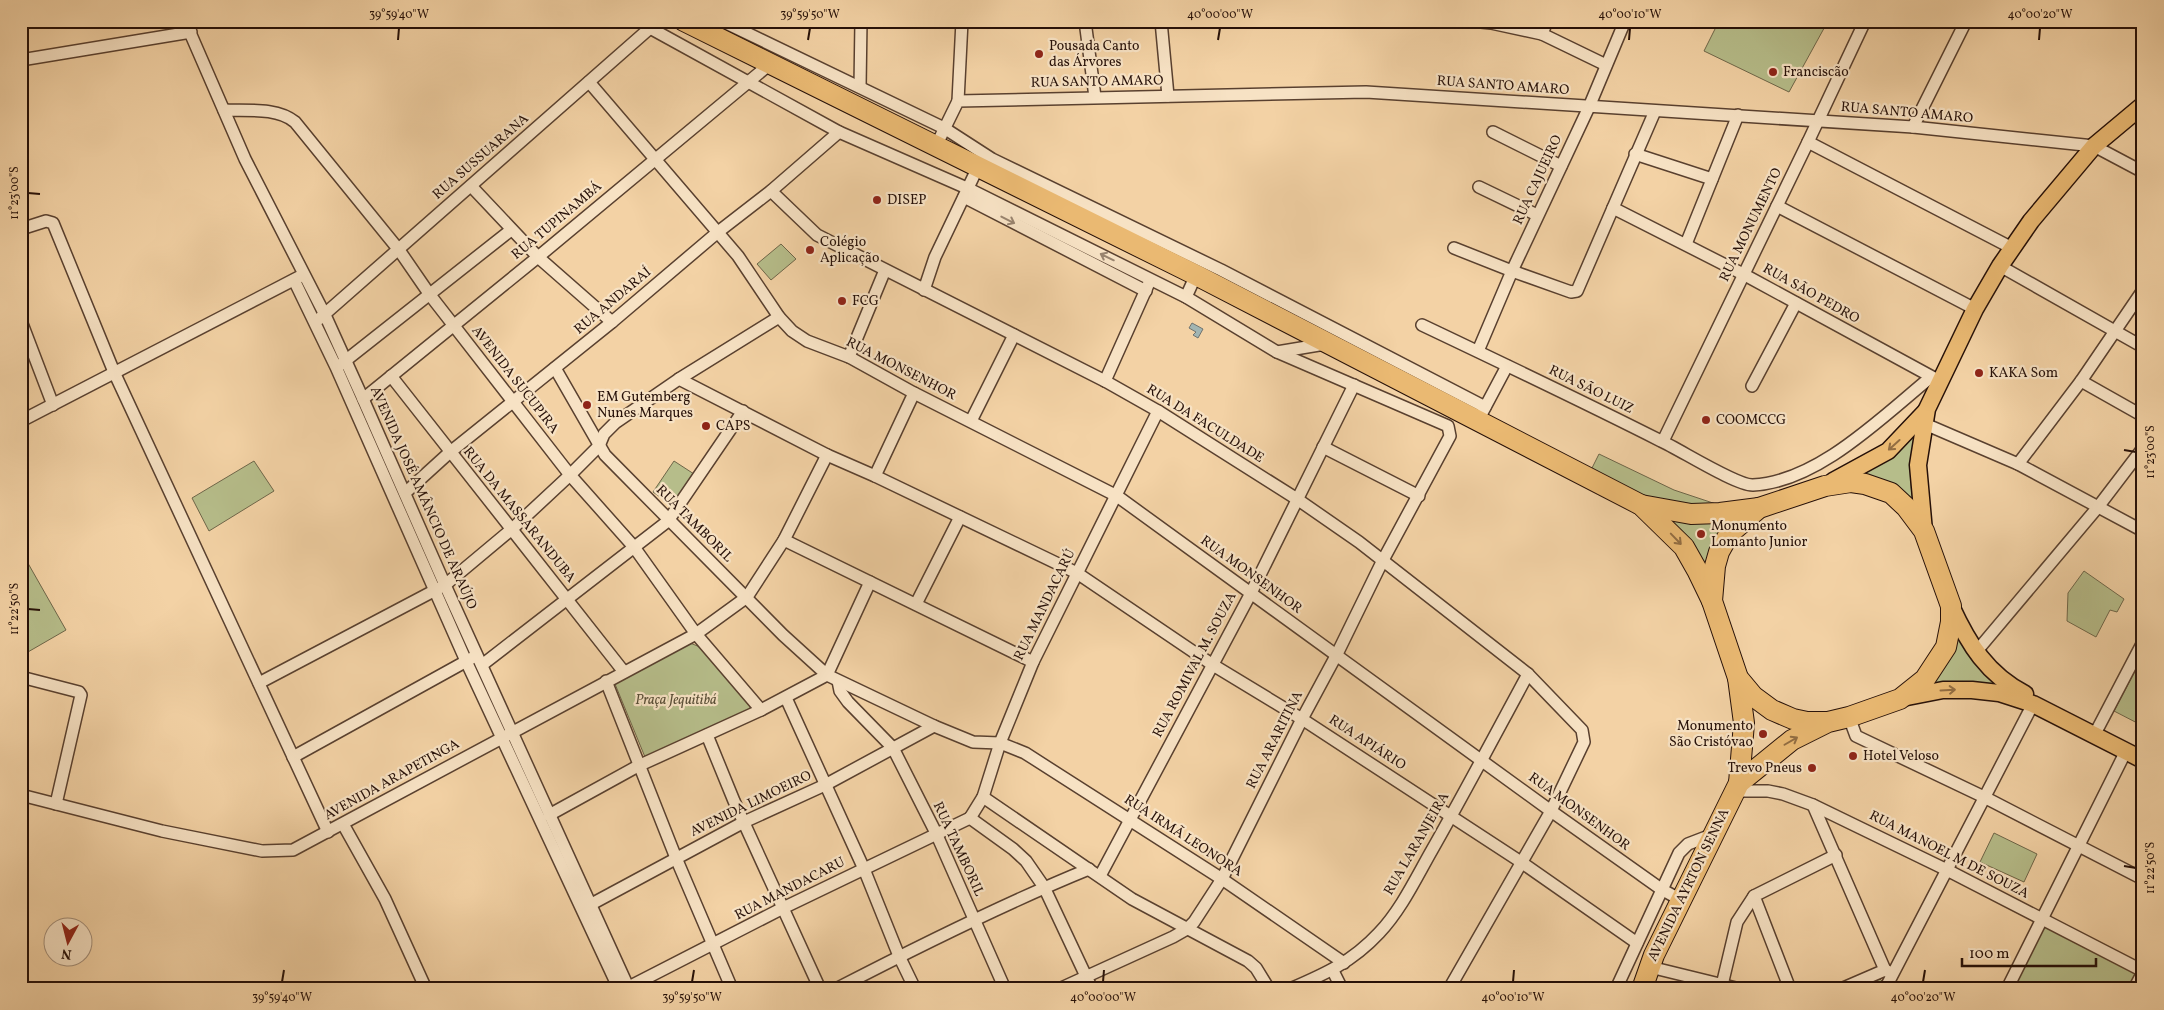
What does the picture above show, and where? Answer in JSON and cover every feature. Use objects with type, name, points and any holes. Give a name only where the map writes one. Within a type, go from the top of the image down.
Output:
[{"type":"highway","points":[[684,21],[1196,275],[1327,344],[1482,414],[1641,505],[1684,548],[1712,601]]},
{"type":"highway","name":"AVENIDA AYRTON SENNA","points":[[1642,989],[1650,967],[1681,900],[1737,787],[1744,723],[1738,678],[1712,601],[1712,583],[1719,552],[1737,526],[1759,508],[1825,486],[1851,482],[1884,490],[1906,507],[1924,531],[1952,606],[1949,634],[1940,659],[1925,679],[1900,699],[1828,722],[1784,745],[1737,787]]},
{"type":"highway","points":[[1641,505],[1691,514],[1720,513],[1759,508]]},
{"type":"highway","name":"AVENIDA AYRTON SENNA","points":[[1738,678],[1753,696],[1772,710],[1792,719],[1807,722],[1828,722]]},
{"type":"main road","points":[[1924,531],[1918,464],[1923,418],[1936,379],[2000,266],[2031,221],[2094,146],[2143,105]]},
{"type":"main road","points":[[1825,486],[1878,458],[1923,418]]},
{"type":"main road","points":[[1952,606],[1960,625],[1976,652],[2000,680],[2034,702],[2143,760]]},
{"type":"main road","points":[[1900,699],[1943,690],[1972,690],[1998,693],[2034,702],[2143,749]]},
{"type":"street","points":[[722,21],[944,128],[992,159],[1221,270],[1482,414],[1507,366]]},
{"type":"street","points":[[860,87],[861,21]]},
{"type":"street","points":[[936,146],[958,101],[962,21]]},
{"type":"street","points":[[1085,21],[1095,97]]},
{"type":"street","points":[[1161,21],[1168,96]]},
{"type":"street","points":[[1471,21],[1491,22],[1542,34],[1606,65]]},
{"type":"street","points":[[1542,34],[1547,21]]},
{"type":"street","name":"RUA CAJUEIRO","points":[[1478,352],[1537,215],[1589,107],[1625,21]]},
{"type":"street","name":"RUA MONUMENTO","points":[[1663,441],[1808,142],[1864,21]]},
{"type":"street","points":[[1913,127],[1966,21]]},
{"type":"street","points":[[654,25],[839,132],[1151,279],[1186,297],[1277,352],[1354,385]]},
{"type":"street","name":"RUA SUSSUARANA","points":[[314,322],[325,315],[654,25]]},
{"type":"street","points":[[21,60],[188,27]]},
{"type":"street","name":"AVENIDA JOSÉ AMÂNCIO DE ARAÚJO","points":[[188,27],[298,277],[325,315],[341,364],[363,399],[406,493],[445,585],[513,731],[586,907],[625,988]]},
{"type":"street","name":"RUA TUPINAMBÁ","points":[[363,399],[538,257],[770,64]]},
{"type":"street","name":"RUA MONSENHOR","points":[[589,82],[738,256],[779,317],[792,331],[807,341],[849,356],[914,393],[1117,496],[1551,811],[1661,889],[1681,900]]},
{"type":"street","name":"RUA SANTO AMARO","points":[[958,101],[1366,92],[1913,127],[2094,146]]},
{"type":"street","name":"AVENIDA SUCUPIRA","points":[[224,110],[269,112],[290,118],[398,250],[430,295],[570,475],[634,547],[696,634],[761,710]]},
{"type":"street","points":[[1454,248],[1512,272],[1571,292],[1577,291],[1655,111]]},
{"type":"street","points":[[1686,244],[1738,115]]},
{"type":"street","name":"RUA ANDARAÍ","points":[[406,493],[450,453],[612,322],[718,232],[771,191],[839,132]]},
{"type":"street","points":[[1493,132],[1562,166]]},
{"type":"street","points":[[1808,142],[2012,248]]},
{"type":"street","points":[[2094,146],[2143,172]]},
{"type":"street","points":[[1635,154],[1712,179]]},
{"type":"street","points":[[924,290],[935,257],[978,167]]},
{"type":"street","points":[[471,186],[538,257],[612,322]]},
{"type":"street","points":[[1479,187],[1537,215]]},
{"type":"street","name":"RUA DA FACULDADE","points":[[771,191],[817,235],[1105,381],[1158,411],[1297,499],[1359,542],[1382,562],[1528,674],[1582,730],[1585,737],[1551,811]]},
{"type":"street","points":[[967,193],[1146,291]]},
{"type":"street","points":[[1777,206],[1975,309]]},
{"type":"street","name":"RUA SÃO PEDRO","points":[[1613,208],[1743,274],[1936,379]]},
{"type":"street","points":[[21,229],[46,221],[53,223],[114,372],[328,832]]},
{"type":"street","points":[[341,364],[511,230]]},
{"type":"street","points":[[2000,266],[2143,347]]},
{"type":"street","points":[[849,356],[885,270]]},
{"type":"street","points":[[1186,297],[1196,275]]},
{"type":"street","points":[[21,421],[298,277],[314,322],[341,364],[401,513],[466,661],[586,907]]},
{"type":"street","points":[[1105,381],[1151,279]]},
{"type":"street","points":[[2018,464],[2081,381],[2143,290]]},
{"type":"street","points":[[1752,386],[1796,303]]},
{"type":"street","points":[[259,683],[445,585],[512,529],[570,475],[599,446],[604,434],[614,423],[679,379],[779,317]]},
{"type":"street","points":[[21,321],[53,405]]},
{"type":"street","name":"RUA SÃO LUIZ","points":[[1422,324],[1663,441],[1744,485],[1764,484],[1791,476],[1838,454],[1936,379]]},
{"type":"street","points":[[971,421],[1014,335]]},
{"type":"street","points":[[1277,352],[1327,344]]},
{"type":"street","name":"RUA TAMBORIL","points":[[555,368],[599,446],[611,461],[668,521],[783,635],[827,675],[934,726],[973,742],[1000,743]]},
{"type":"street","name":"RUA DA MASSARANDUBA","points":[[391,376],[624,672]]},
{"type":"street","name":"RUA APIÁRIO","points":[[679,379],[827,455],[1077,573],[1213,665],[1302,719],[1521,862],[1637,943]]},
{"type":"street","points":[[2081,381],[2143,416]]},
{"type":"street","name":"RUA ARARITINA","points":[[1187,930],[1222,879],[1382,562],[1450,436],[1448,426],[1354,385]]},
{"type":"street","name":"RUA ROMIVAL M. SOUZA","points":[[1100,876],[1251,593],[1354,385]]},
{"type":"street","points":[[875,476],[914,393]]},
{"type":"street","points":[[293,757],[466,661],[480,660],[567,599],[668,521],[743,411]]},
{"type":"street","name":"RUA MANDACARÚ","points":[[970,818],[983,798],[1000,743],[1033,662],[1158,411]]},
{"type":"street","points":[[1923,418],[2018,464],[2143,532]]},
{"type":"street","points":[[1323,447],[1419,496]]},
{"type":"street","points":[[1976,652],[2098,507],[2143,448]]},
{"type":"street","points":[[747,598],[784,540],[827,455]]},
{"type":"street","points":[[401,513],[412,508]]},
{"type":"street","points":[[916,604],[960,517]]},
{"type":"street","points":[[784,540],[1033,662]]},
{"type":"street","points":[[549,815],[638,766],[786,698],[827,675],[870,582]]},
{"type":"street","name":"AVENIDA ARAPETINGA","points":[[21,795],[162,831],[262,850],[293,850],[502,736],[696,634],[747,598]]},
{"type":"street","points":[[2098,728],[2141,648]]},
{"type":"street","name":"RUA LARANJEIRA","points":[[1290,989],[1333,971],[1378,934],[1388,923],[1406,896],[1451,816],[1528,674]]},
{"type":"street","points":[[21,677],[79,692],[81,695],[56,804]]},
{"type":"street","name":"RUA TAMBORIL","points":[[838,681],[840,691],[848,702],[893,748],[936,834],[1005,989]]},
{"type":"street","points":[[606,682],[638,766],[732,989]]},
{"type":"street","points":[[786,698],[864,869],[899,956],[915,989]]},
{"type":"street","points":[[1885,989],[1888,972],[1947,870],[2034,702]]},
{"type":"street","points":[[1848,717],[1856,736],[1984,797],[2143,879]]},
{"type":"street","name":"AVENIDA LIMOEIRO","points":[[586,907],[744,822],[825,786],[934,726]]},
{"type":"street","points":[[707,735],[744,822],[820,989]]},
{"type":"street","name":"RUA IRMÃ LEONORA","points":[[1000,743],[1025,753],[1131,820],[1222,879],[1344,963]]},
{"type":"street","points":[[2007,989],[2126,751]]},
{"type":"street","name":"RUA MANOEL M DE SOUZA","points":[[1737,787],[1783,794],[1813,805],[1947,870],[2143,971]]},
{"type":"street","points":[[983,798],[1145,907],[1248,960],[1256,968],[1270,989]]},
{"type":"street","points":[[1813,805],[1888,972]]},
{"type":"street","points":[[1449,989],[1551,811]]},
{"type":"street","points":[[970,818],[1013,849],[1026,861],[1044,887],[1092,989]]},
{"type":"street","name":"RUA MANDACARU","points":[[625,988],[783,908],[970,818]]},
{"type":"street","points":[[343,824],[385,899],[426,989]]},
{"type":"street","points":[[1616,989],[1679,853],[1688,844],[1715,833]]},
{"type":"street","points":[[1722,985],[1737,922],[1754,896],[1836,855]]},
{"type":"street","points":[[836,989],[974,920],[1044,887],[1089,869]]},
{"type":"street","points":[[1754,896],[1790,989]]},
{"type":"street","points":[[1059,989],[1187,930]]},
{"type":"street","points":[[1650,967],[1740,989]]},
{"type":"street","points":[[1333,971],[1342,989]]},
{"type":"street","points":[[2134,989],[2143,971]]},
{"type":"street","points":[[1841,989],[1888,972]]},
{"type":"green space","name":"Franciscão","points":[[1719,21],[1828,21],[1789,92],[1704,51]]},
{"type":"green space","points":[[781,244],[796,259],[771,280],[757,264]]},
{"type":"green space","points":[[1918,429],[1912,460],[1911,478],[1915,510],[1847,478]]},
{"type":"green space","points":[[1599,454],[1674,490],[1722,506],[1699,506],[1647,498],[1591,470]]},
{"type":"green space","points":[[254,461],[274,491],[209,531],[192,498]]},
{"type":"green space","points":[[674,461],[694,474],[673,506],[653,492]]},
{"type":"green space","points":[[1662,516],[1736,519],[1708,574]]},
{"type":"green space","points":[[21,551],[66,630],[21,656]]},
{"type":"green space","points":[[2084,571],[2124,599],[2117,612],[2110,610],[2096,637],[2067,621],[2068,593]]},
{"type":"green space","points":[[1954,625],[1969,654],[1981,671],[2001,688],[1922,688]]},
{"type":"green space","name":"Praça Jequitibá","points":[[690,643],[700,647],[750,705],[750,709],[645,757],[615,684]]},
{"type":"green space","points":[[2143,656],[2143,726],[2114,711]]},
{"type":"green space","points":[[1994,833],[2037,854],[2024,882],[1980,862]]},
{"type":"green space","points":[[2042,925],[2137,972],[2129,989],[2011,989]]},
{"type":"green space","points":[[1880,979],[1883,982],[1879,989],[1854,989]]},
{"type":"shaded area","points":[[1192,323],[1203,329],[1198,338],[1193,335],[1196,332],[1189,328]]},
{"type":"place","name":"Pousada Canto das Árvores","points":[[1039,54]]},
{"type":"place","name":"Franciscão","points":[[1773,72]]},
{"type":"place","name":"DISEP","points":[[877,200]]},
{"type":"place","name":"Colégio Aplicação","points":[[810,250]]},
{"type":"place","name":"FCG","points":[[842,301]]},
{"type":"place","name":"KAKA Som","points":[[1979,373]]},
{"type":"place","name":"EM Gutemberg Nunes Marques","points":[[587,405]]},
{"type":"place","name":"COOMCCG","points":[[1706,420]]},
{"type":"place","name":"CAPS","points":[[706,426]]},
{"type":"place","name":"Monumento Lomanto Junior","points":[[1701,534]]},
{"type":"place","name":"Monumento São Cristóvao","points":[[1763,734]]},
{"type":"place","name":"Hotel Veloso","points":[[1853,756]]},
{"type":"place","name":"Trevo Pneus","points":[[1812,768]]}]
